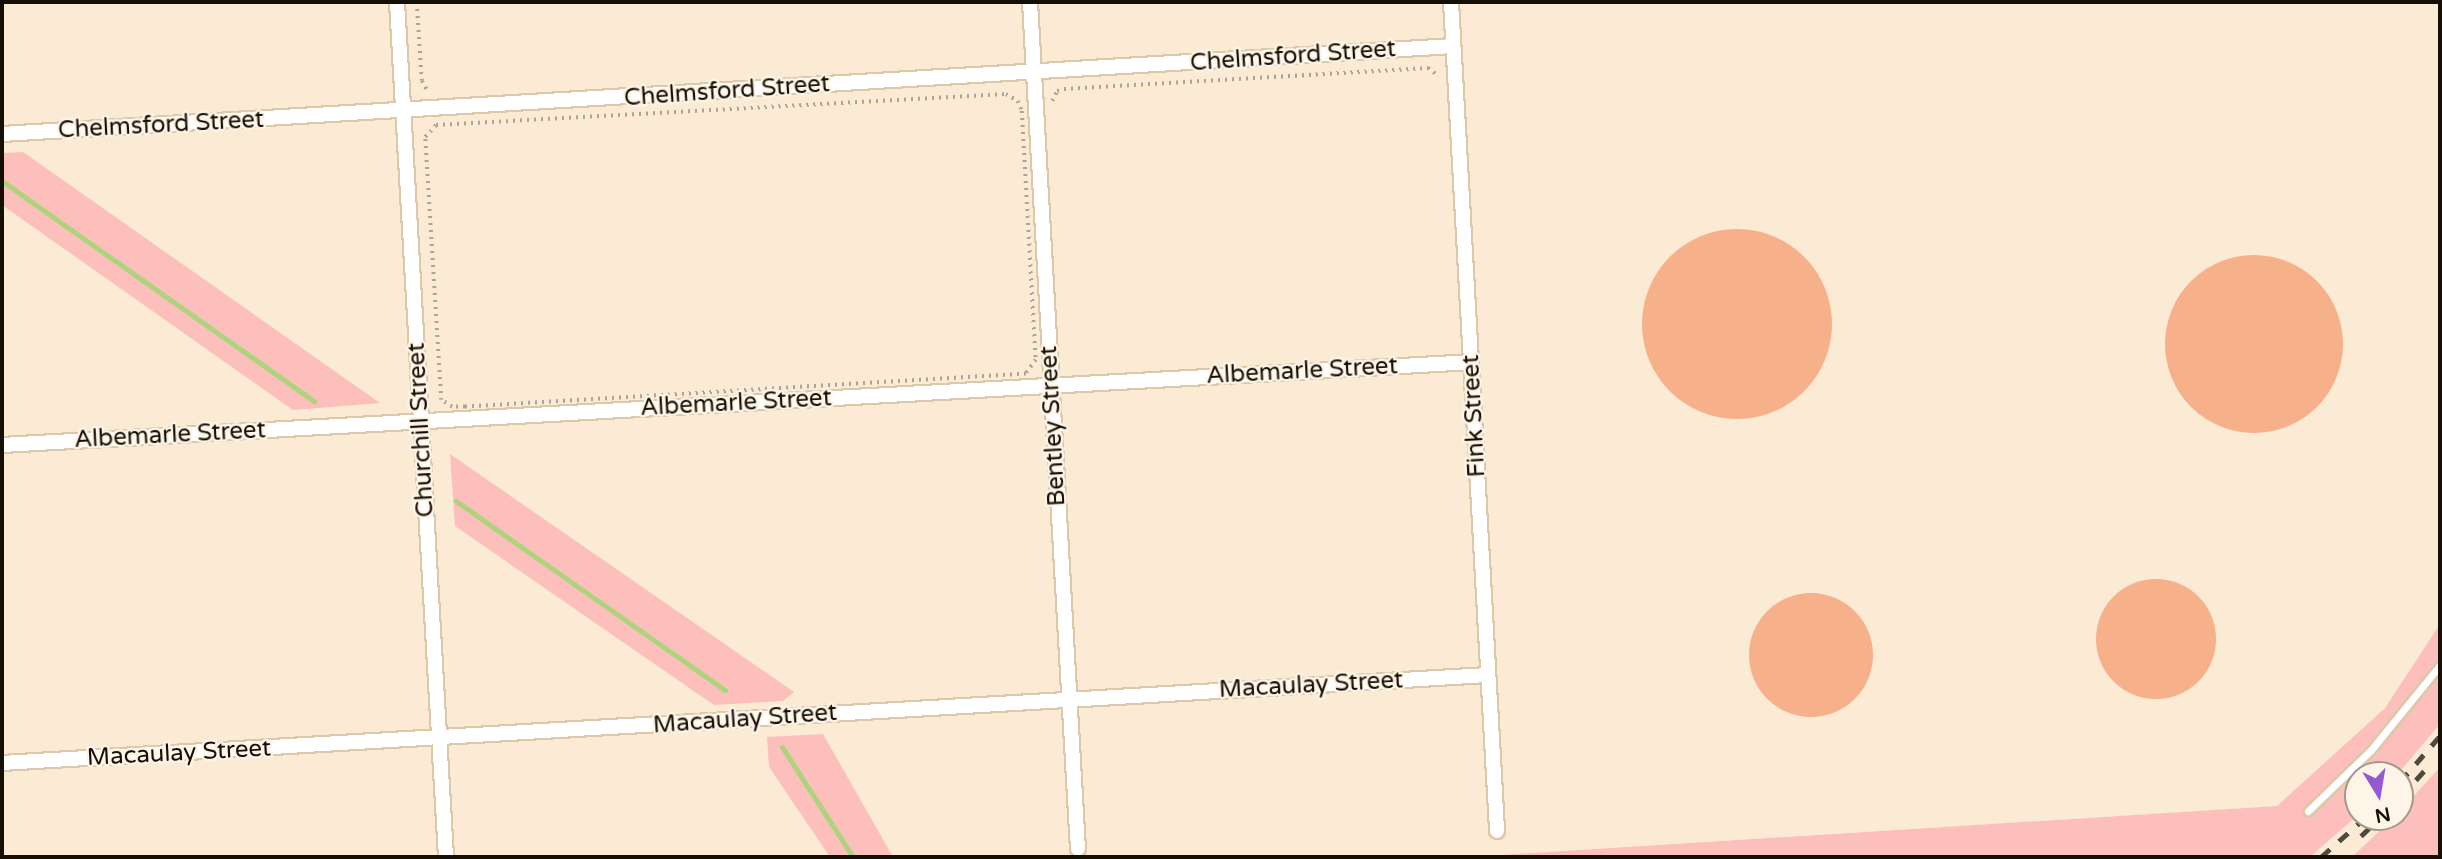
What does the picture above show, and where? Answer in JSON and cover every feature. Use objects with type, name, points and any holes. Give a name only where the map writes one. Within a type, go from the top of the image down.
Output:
[{"type":"street","name":"Churchill Street","points":[[397,2],[446,857]]},
{"type":"street","name":"Bentley Street","points":[[1030,2],[1078,849]]},
{"type":"street","name":"Fink Street","points":[[1451,2],[1497,831]]},
{"type":"street","name":"Chelmsford Street","points":[[2,134],[1453,46]]},
{"type":"street","name":"Albemarle Street","points":[[2,445],[1471,362]]},
{"type":"street","name":"Macaulay Street","points":[[2,763],[1488,675]]},
{"type":"lane","points":[[2308,811],[2371,750],[2440,665]]},
{"type":"path","points":[[417,2],[422,81],[426,90],[436,94]]},
{"type":"path","points":[[1438,47],[1439,85]]},
{"type":"path","points":[[1051,106],[1057,91],[1064,89],[1428,68],[1439,76]]},
{"type":"path","points":[[1012,95],[1022,111],[1036,360],[1031,370],[1020,376],[452,407],[446,405],[439,394],[425,137],[429,130],[442,124],[1012,95]]},
{"type":"shaded area","points":[[2,2],[2440,2],[2440,624],[2385,708],[2277,806],[1467,857],[2,857]]},
{"type":"shaded area","points":[[23,152],[380,403],[293,410],[2,205],[2,153]]},
{"type":"shaded area","points":[[450,454],[794,692],[783,701],[714,705],[455,526]]},
{"type":"shaded area","points":[[2440,624],[2440,724],[2409,761],[2344,761],[2344,827],[2310,857],[1467,857],[2277,806],[2385,708]]},
{"type":"shaded area","points":[[2440,724],[2440,767],[2414,796],[2414,761],[2409,761]]},
{"type":"shaded area","points":[[823,734],[893,857],[830,857],[769,767],[767,737]]},
{"type":"shaded area","points":[[2440,767],[2440,857],[2352,857],[2379,831],[2414,831],[2414,796]]},
{"type":"shaded area","points":[[2344,827],[2344,831],[2379,831],[2352,857],[2310,857]]},
{"type":"building","points":[[1737,229],[1756,230],[1774,236],[1804,257],[1825,287],[1831,305],[1831,343],[1825,361],[1804,391],[1774,412],[1756,418],[1737,419],[1718,418],[1700,412],[1670,391],[1649,361],[1643,343],[1642,324],[1643,305],[1649,287],[1670,257],[1700,236],[1718,230]]},
{"type":"building","points":[[2254,255],[2288,262],[2317,281],[2336,310],[2343,344],[2336,378],[2317,407],[2288,426],[2254,433],[2220,426],[2191,407],[2172,378],[2165,344],[2172,310],[2191,281],[2220,262]]},
{"type":"building","points":[[2156,579],[2179,583],[2199,596],[2212,616],[2216,639],[2212,662],[2199,682],[2179,695],[2156,699],[2133,695],[2113,682],[2100,662],[2096,639],[2100,616],[2113,596],[2133,583]]},
{"type":"building","points":[[1811,593],[1835,598],[1855,611],[1868,631],[1873,655],[1868,679],[1855,699],[1835,712],[1811,717],[1787,712],[1767,699],[1754,679],[1749,655],[1754,631],[1767,611],[1787,598]]},
{"type":"waterway","points":[[2,181],[314,401]]},
{"type":"waterway","points":[[456,501],[725,690]]},
{"type":"waterway","points":[[782,747],[853,857]]},
{"type":"railway","points":[[2414,766],[2440,736]]},
{"type":"railway","points":[[2414,782],[2431,763]]},
{"type":"railway","points":[[2321,857],[2350,831]]},
{"type":"railway","points":[[2361,836],[2366,831]]}]
